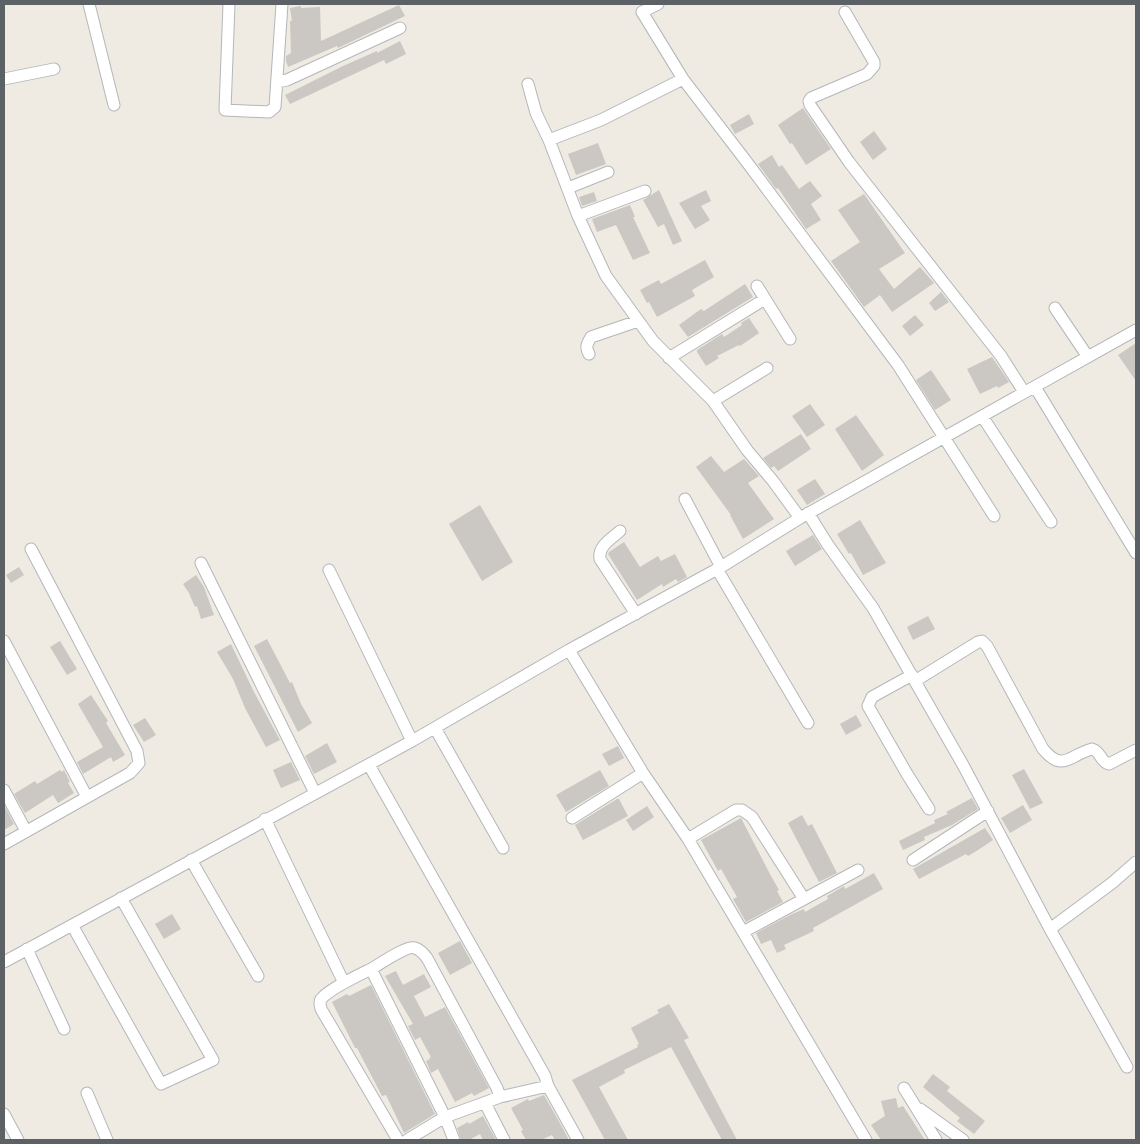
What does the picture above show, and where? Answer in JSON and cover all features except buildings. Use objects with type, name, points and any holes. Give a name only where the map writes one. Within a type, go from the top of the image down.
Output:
[{"type":"street","points":[[89,4],[114,105]]},
{"type":"street","points":[[229,4],[225,110],[269,112],[275,107],[282,4]]},
{"type":"street","points":[[658,4],[642,12],[683,79],[898,365],[994,516]]},
{"type":"street","points":[[845,12],[874,62],[874,66],[867,74],[811,98],[809,101],[810,105],[849,162],[995,349],[1029,389],[1136,553]]},
{"type":"street","points":[[277,82],[287,80],[400,28]]},
{"type":"street","points":[[4,79],[54,69]]},
{"type":"street","points":[[549,140],[601,120],[683,79]]},
{"type":"street","points":[[528,84],[536,113],[549,140],[578,216],[606,276],[638,321],[669,358],[713,401],[748,450],[828,545],[873,608],[988,811],[1050,929],[1127,1067]]},
{"type":"street","points":[[568,188],[608,172]]},
{"type":"street","points":[[578,216],[645,191]]},
{"type":"street","points":[[757,286],[790,338]]},
{"type":"street","points":[[669,358],[765,299]]},
{"type":"street","points":[[1055,308],[1088,357]]},
{"type":"street","points":[[589,354],[586,349],[587,344],[592,338],[638,321]]},
{"type":"street","points":[[4,962],[265,819],[369,765],[569,650],[719,568],[804,516],[1029,389],[1135,333]]},
{"type":"street","points":[[713,401],[766,368]]},
{"type":"street","points":[[982,416],[1051,522]]},
{"type":"street","points":[[685,499],[719,568],[808,723]]},
{"type":"street","points":[[620,531],[604,545],[600,551],[600,560],[636,614]]},
{"type":"street","points":[[4,844],[136,768],[139,763],[137,751],[31,549]]},
{"type":"street","points":[[201,564],[315,793]]},
{"type":"street","points":[[329,570],[412,741]]},
{"type":"street","points":[[4,641],[87,797]]},
{"type":"street","points":[[929,809],[868,706],[872,697],[914,678],[978,642],[982,641],[988,646],[1043,749],[1054,760],[1060,762],[1092,749],[1098,752],[1104,761],[1109,764],[1136,750]]},
{"type":"street","points":[[569,650],[642,773],[688,839],[866,1140]]},
{"type":"street","points":[[435,728],[503,848]]},
{"type":"street","points":[[369,765],[545,1076],[548,1086],[578,1140]]},
{"type":"street","points":[[572,818],[642,773]]},
{"type":"street","points":[[4,790],[26,831]]},
{"type":"street","points":[[688,839],[736,810],[742,810],[752,817],[804,899]]},
{"type":"street","points":[[913,860],[988,811]]},
{"type":"street","points":[[265,819],[344,983]]},
{"type":"street","points":[[192,860],[258,976]]},
{"type":"street","points":[[1050,929],[1136,862]]},
{"type":"street","points":[[743,932],[858,870]]},
{"type":"street","points":[[72,925],[161,1084],[213,1060],[121,898]]},
{"type":"street","points":[[398,1140],[321,1009],[320,1003],[322,998],[344,983],[407,948],[415,948],[427,958],[500,1097]]},
{"type":"street","points":[[27,949],[64,1029]]},
{"type":"street","points":[[371,969],[445,1117],[454,1140]]},
{"type":"street","points":[[407,1140],[445,1117],[500,1097],[548,1086]]},
{"type":"street","points":[[904,1088],[936,1140]]},
{"type":"street","points":[[87,1093],[107,1140]]},
{"type":"street","points":[[486,1103],[504,1140]]},
{"type":"street","points":[[917,1107],[963,1140]]},
{"type":"street","points":[[4,1114],[18,1140]]}]
